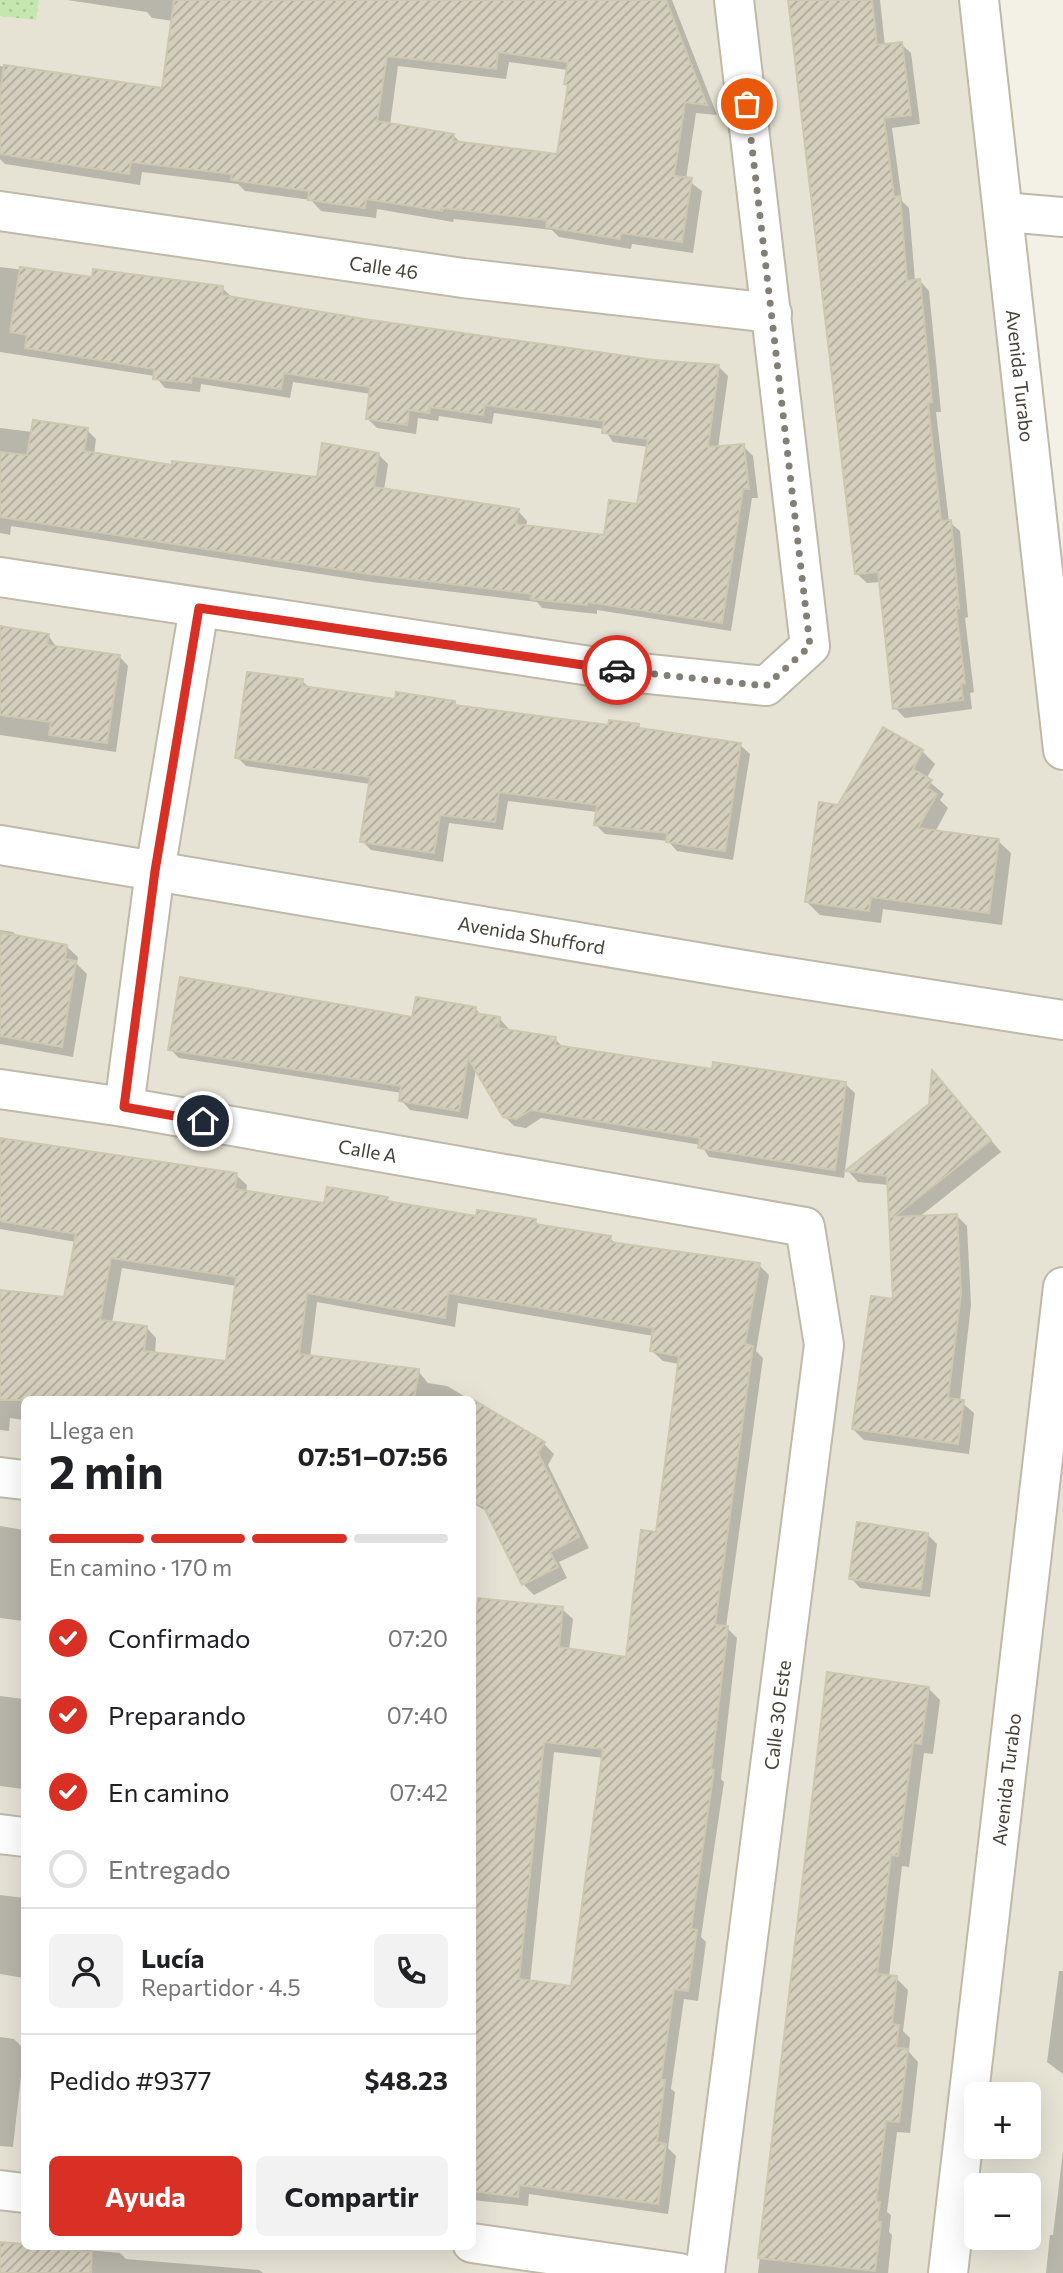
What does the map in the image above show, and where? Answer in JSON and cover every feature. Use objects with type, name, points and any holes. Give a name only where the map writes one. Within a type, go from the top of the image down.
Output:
[{"type":"street","points":[[0,577],[630,672],[766,686],[810,646],[734,0]]},
{"type":"street","name":"Avenida Turabo","points":[[979,0],[1063,750]]},
{"type":"street","name":"Calle 46","points":[[0,211],[463,278],[772,313]]},
{"type":"street","points":[[1004,212],[1063,217]]},
{"type":"street","points":[[124,1107],[155,871],[199,608]]},
{"type":"street","name":"Avenida Shufford","points":[[0,845],[756,972],[1063,1020]]},
{"type":"street","name":"Calle A","points":[[0,1089],[124,1107],[736,1215]]},
{"type":"street","name":"Calle 30 Este","points":[[705,2273],[824,1345],[804,1227],[736,1215]]},
{"type":"street","name":"Avenida Turabo","points":[[948,2273],[1063,1287]]},
{"type":"street","points":[[0,1477],[21,1480]]},
{"type":"street","points":[[0,1834],[21,1837]]},
{"type":"street","points":[[0,2190],[21,2193]]},
{"type":"street","points":[[476,2244],[680,2273]]},
{"type":"shaded area","points":[[0,0],[976,0],[1063,781],[1063,2273],[0,2273]]},
{"type":"green space","points":[[0,0],[39,0],[36,20],[0,16]]},
{"type":"building","points":[[174,0],[666,0],[707,105],[685,102],[674,176],[692,178],[682,242],[621,233],[620,239],[546,227],[547,220],[443,208],[442,211],[366,199],[365,208],[308,200],[309,191],[231,180],[232,174],[131,162],[129,174],[0,154],[0,93],[4,65],[162,88]],"holes":[[[498,52],[568,62],[564,84],[568,85],[557,154],[453,141],[454,134],[377,121],[387,56],[496,69]]]},
{"type":"building","points":[[788,0],[872,0],[877,45],[902,42],[911,115],[884,118],[894,197],[900,196],[907,281],[920,279],[932,402],[928,403],[941,521],[951,520],[959,608],[956,609],[965,683],[961,684],[963,700],[893,709],[878,572],[855,574]]},
{"type":"building","points":[[20,267],[92,277],[93,269],[223,286],[222,295],[364,319],[654,360],[719,365],[708,447],[744,444],[749,489],[743,489],[722,623],[588,602],[587,605],[531,599],[532,594],[361,573],[0,517],[0,452],[27,455],[33,420],[88,428],[84,451],[172,465],[172,461],[317,477],[322,443],[379,453],[374,487],[519,509],[516,524],[604,535],[609,500],[637,504],[648,439],[602,433],[604,421],[485,405],[483,415],[430,407],[429,413],[409,410],[407,425],[366,419],[370,387],[284,373],[281,389],[192,376],[191,383],[153,379],[154,369],[25,348],[27,335],[10,332]]},
{"type":"building","points":[[0,626],[49,634],[47,645],[120,655],[107,743],[49,735],[51,722],[0,715]]},
{"type":"building","points":[[247,672],[303,679],[302,686],[395,699],[396,692],[455,701],[455,705],[608,725],[609,720],[639,724],[639,728],[741,743],[725,851],[666,842],[667,833],[594,825],[597,805],[499,792],[495,822],[440,815],[434,853],[360,842],[370,777],[235,758]]},
{"type":"building","points":[[883,727],[923,750],[913,769],[932,780],[927,788],[937,794],[918,828],[999,839],[989,913],[871,897],[869,911],[805,902],[819,802],[838,805]]},
{"type":"building","points":[[0,932],[67,945],[65,959],[76,961],[62,1047],[0,1036]]},
{"type":"building","points":[[180,977],[412,1017],[416,997],[476,1007],[475,1013],[500,1017],[498,1028],[556,1037],[555,1045],[712,1069],[713,1062],[846,1082],[835,1170],[698,1148],[700,1138],[531,1110],[516,1119],[503,1117],[468,1058],[459,1111],[399,1101],[401,1086],[168,1050]]},
{"type":"building","points":[[932,1070],[991,1140],[894,1217],[957,1214],[961,1294],[948,1398],[964,1400],[958,1444],[852,1429],[871,1296],[893,1299],[887,1176],[845,1171],[929,1104]]},
{"type":"building","points":[[0,1138],[237,1173],[235,1189],[324,1203],[327,1187],[388,1197],[387,1201],[476,1216],[477,1210],[536,1219],[535,1224],[611,1236],[610,1242],[760,1263],[745,1344],[753,1346],[715,1625],[728,1626],[711,1769],[714,1770],[691,1929],[697,1930],[688,1991],[674,1989],[661,2080],[665,2080],[657,2142],[666,2144],[658,2204],[519,2185],[518,2197],[476,2192],[476,1616],[478,1598],[563,1607],[559,1647],[626,1657],[641,1530],[656,1532],[679,1356],[650,1351],[653,1328],[540,1308],[448,1293],[445,1318],[307,1293],[299,1354],[419,1369],[415,1396],[21,1396],[21,1400],[0,1400],[0,1290],[64,1297],[76,1234],[0,1221]],"holes":[[[111,1258],[236,1277],[226,1361],[144,1351],[147,1326],[100,1320]],[[544,1742],[603,1749],[571,1986],[519,1979]]]},
{"type":"building","points":[[476,1401],[545,1442],[538,1453],[579,1537],[550,1552],[558,1567],[522,1585],[484,1507],[476,1502]]},
{"type":"building","points":[[857,1522],[928,1533],[921,1589],[849,1579]]},
{"type":"building","points":[[827,1672],[929,1687],[921,1744],[913,1743],[898,1856],[891,1855],[877,1974],[897,1976],[892,2024],[899,2025],[896,2048],[908,2049],[899,2122],[886,2121],[876,2202],[880,2202],[877,2222],[881,2222],[875,2271],[758,2258]]},
{"type":"building","points":[[0,2242],[21,2244],[21,2250],[92,2252],[91,2273],[0,2273]]},
{"type":"way so far","points":[[617,670],[766,686],[810,646],[747,104]]},
{"type":"route","points":[[203,1121],[124,1107],[155,871],[199,608],[617,670]]}]
